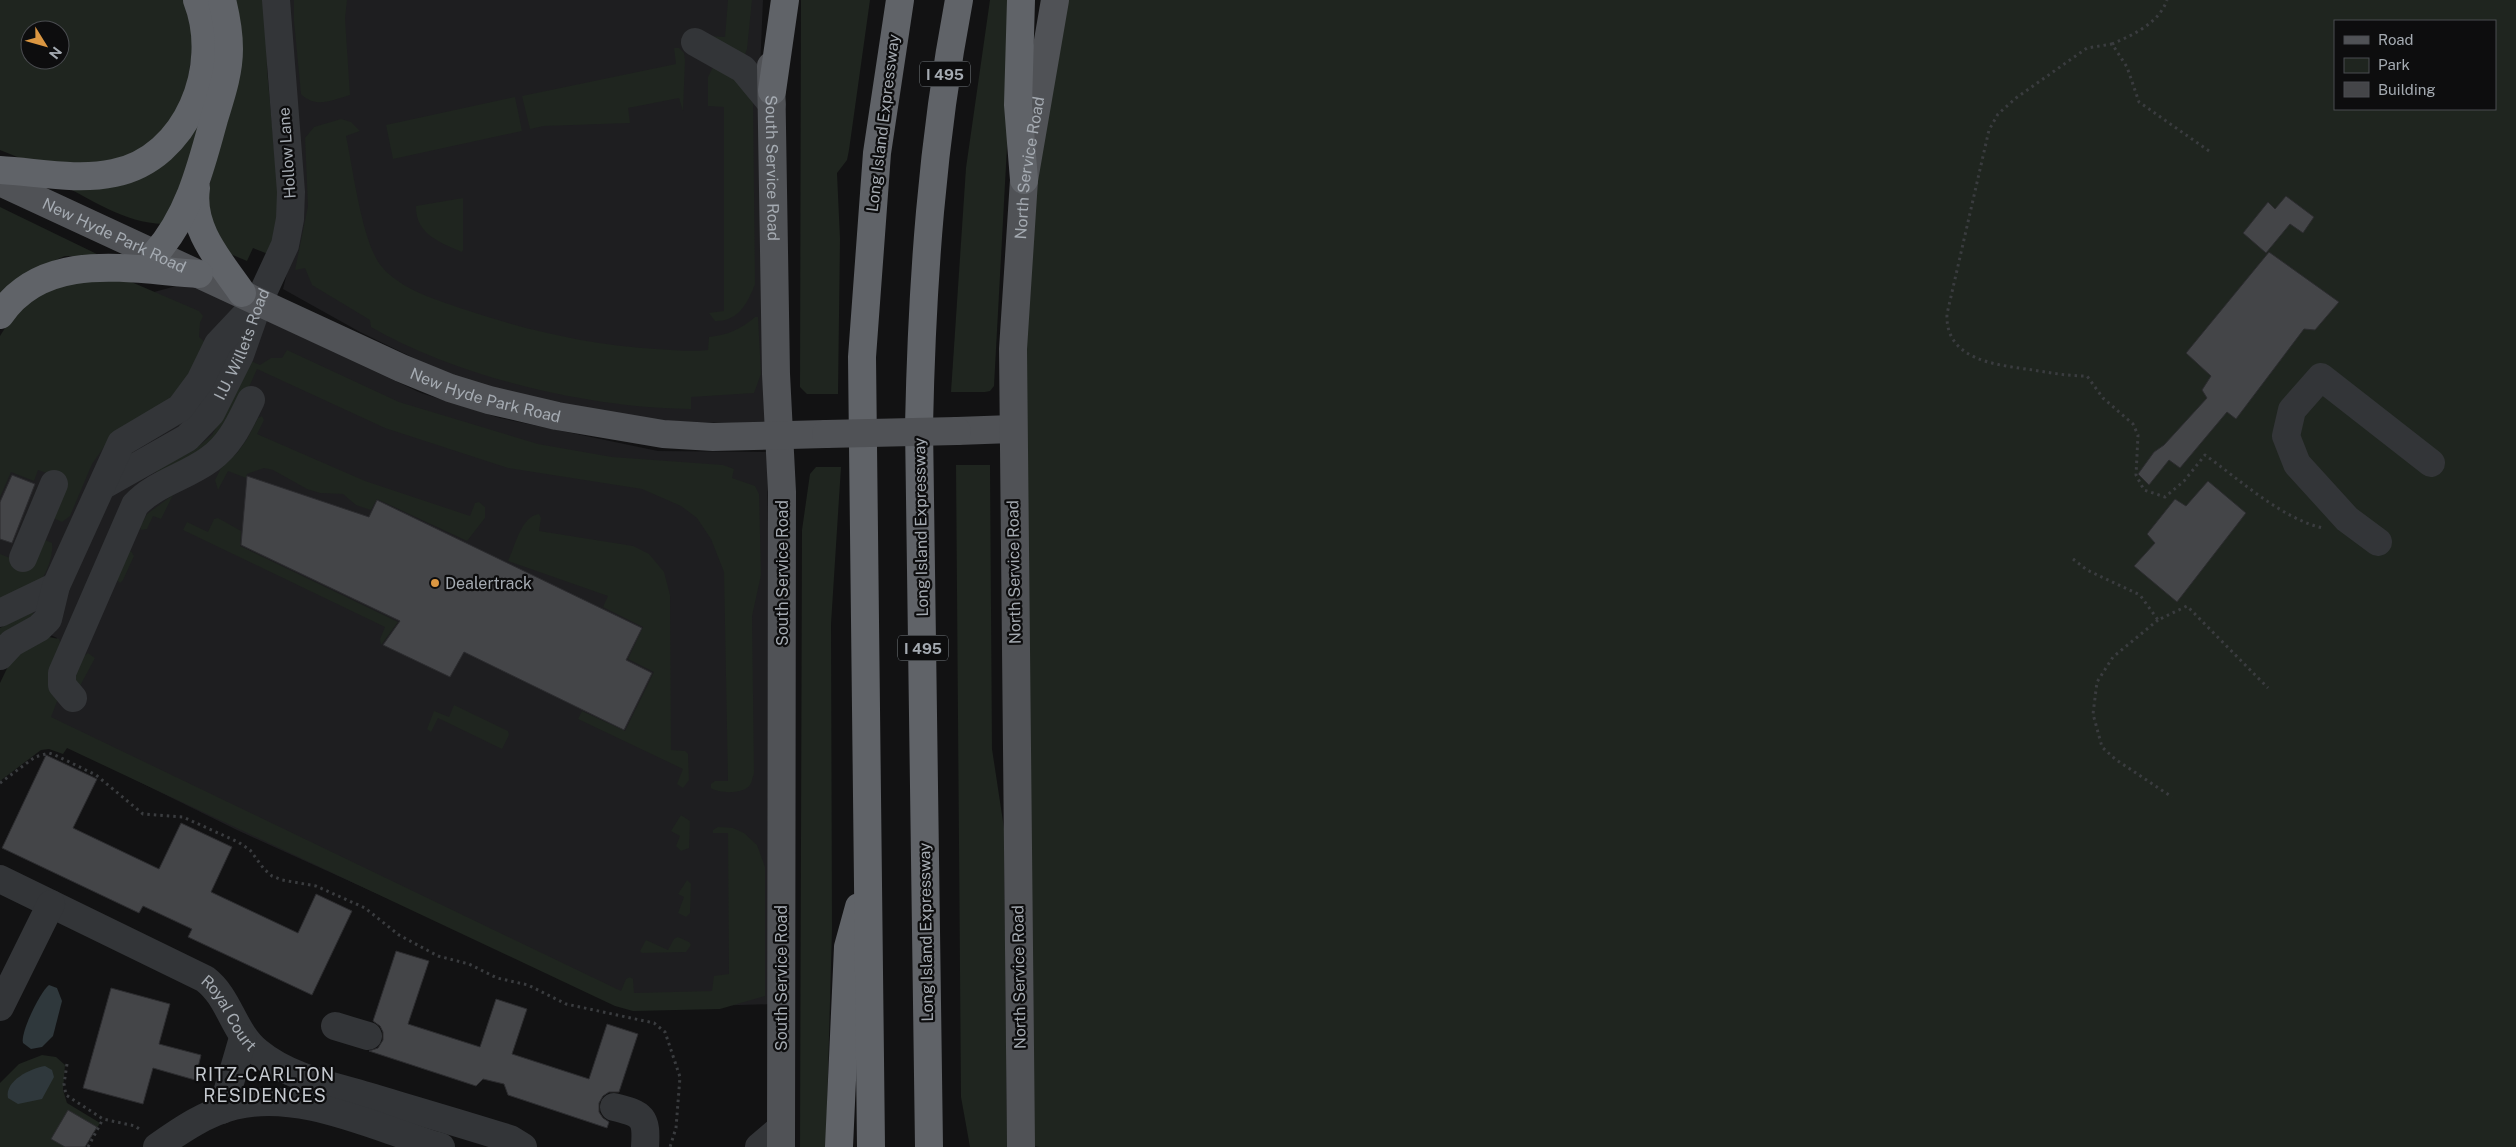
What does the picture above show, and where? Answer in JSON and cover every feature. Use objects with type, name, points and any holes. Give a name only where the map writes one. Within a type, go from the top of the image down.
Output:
[{"type":"highway","points":[[0,170],[72,176],[114,173],[139,162],[166,143],[186,118],[204,78],[207,41],[197,0]]},
{"type":"highway","points":[[156,254],[176,225],[196,185],[228,65],[228,32],[222,0]]},
{"type":"highway","points":[[772,98],[784,0]]},
{"type":"highway","name":"Long Island Expressway","points":[[871,1147],[862,357],[877,153],[900,0]]},
{"type":"highway","name":"Long Island Expressway","points":[[929,1147],[919,426],[920,356],[934,149],[958,0]]},
{"type":"highway","points":[[1021,0],[1018,105],[1024,180]]},
{"type":"highway","points":[[196,185],[195,206],[198,225],[250,297]]},
{"type":"highway","points":[[0,315],[18,294],[32,283],[70,269],[100,268],[199,274]]},
{"type":"highway","points":[[839,1147],[848,947],[867,879]]},
{"type":"main road","name":"South Service Road","points":[[771,0],[776,374],[780,435],[781,1138]]},
{"type":"main road","name":"North Service Road","points":[[1021,1147],[1012,429],[1013,349],[1024,180],[1055,0]]},
{"type":"main road","name":"New Hyde Park Road","points":[[0,182],[401,368],[450,388],[489,400],[557,416],[663,434],[713,437],[1012,429]]},
{"type":"street","name":"Hollow Lane","points":[[250,297],[284,245],[290,219],[290,178],[276,0]]},
{"type":"street","points":[[696,42],[743,69],[772,98]]},
{"type":"street","name":"I.U. Willets Road","points":[[122,443],[180,408],[194,391],[218,344],[250,297]]},
{"type":"street","name":"I.U. Willets Road","points":[[102,486],[188,438],[205,421],[240,355],[250,297]]},
{"type":"street","points":[[2369,536],[2347,519],[2297,464],[2286,436],[2292,410],[2320,377],[2431,463]]},
{"type":"street","points":[[73,698],[64,689],[62,679],[135,505],[145,495],[203,464],[220,451],[234,434],[251,400]]},
{"type":"street","points":[[122,443],[145,495]]},
{"type":"street","points":[[0,656],[12,643],[39,628],[48,619],[52,583],[82,530],[122,443]]},
{"type":"street","points":[[23,558],[54,484]]},
{"type":"street","points":[[37,523],[122,534]]},
{"type":"street","points":[[0,613],[52,583],[100,585]]},
{"type":"street","points":[[48,619],[78,637]]},
{"type":"street","name":"Royal Court","points":[[0,879],[205,979],[224,1000],[243,1038],[269,1060],[303,1076],[510,1139],[523,1147]]},
{"type":"street","points":[[0,1006],[51,904]]},
{"type":"street","points":[[335,1026],[368,1036]]},
{"type":"street","points":[[222,1110],[243,1038]]},
{"type":"street","points":[[153,1142],[222,1110],[257,1102],[305,1106],[367,1123],[441,1147]]},
{"type":"street","points":[[614,1107],[642,1117],[646,1128],[645,1147]]},
{"type":"street","points":[[759,1147],[781,1138]]},
{"type":"path","points":[[2167,0],[2159,15],[2148,26],[2112,44],[2087,48],[2016,98],[1998,114],[1989,130],[1947,314],[1946,326],[1950,335],[1969,355],[2008,368],[2061,376],[2086,376],[2103,398],[2133,424],[2138,435],[2136,475],[2144,490],[2165,497],[2184,481],[2205,455],[2278,507],[2309,525],[2369,536]]},
{"type":"path","points":[[2112,44],[2127,67],[2139,102],[2209,151]]},
{"type":"path","points":[[2073,559],[2087,570],[2140,595],[2158,620]]},
{"type":"path","points":[[2172,797],[2115,760],[2102,748],[2093,714],[2097,682],[2113,657],[2158,620],[2187,606],[2268,688]]},
{"type":"path","points":[[0,783],[35,757],[49,753],[55,755],[96,775],[143,814],[183,817],[238,842],[250,850],[264,870],[272,876],[282,880],[306,882],[365,908],[399,935],[438,956],[469,964],[497,978],[528,985],[566,1004],[602,1010],[654,1023],[665,1032],[680,1077],[676,1128],[670,1147]]},
{"type":"path","points":[[67,1064],[64,1084],[66,1095],[103,1118],[135,1126],[153,1142]]},
{"type":"path","points":[[88,1147],[103,1118]]},
{"type":"shaded area","points":[[286,0],[763,0],[759,92],[766,424],[630,420],[488,394],[360,332],[283,289],[301,217]]},
{"type":"shaded area","points":[[187,283],[421,393],[500,418],[658,451],[767,452],[775,1004],[640,1008],[618,1003],[237,830],[20,723],[57,638],[0,611],[0,430],[48,321]]},
{"type":"shaded area","points":[[49,985],[57,988],[62,1001],[53,1036],[42,1047],[31,1049],[23,1043],[23,1038],[36,1004]]},
{"type":"shaded area","points":[[45,1066],[52,1070],[54,1077],[42,1099],[18,1104],[8,1098],[10,1086],[14,1081],[33,1069]]},
{"type":"green space","points":[[0,0],[187,0],[197,21],[183,110],[151,146],[113,166],[32,163],[0,150]]},
{"type":"green space","points":[[232,0],[266,0],[267,69],[279,204],[276,239],[268,254],[253,248],[247,261],[228,253],[215,241],[207,194],[237,82]]},
{"type":"green space","points":[[294,0],[347,0],[345,19],[350,95],[331,101],[318,102],[307,99],[301,94],[294,21]]},
{"type":"green space","points":[[728,0],[752,0],[747,49],[740,58],[709,36],[725,37]]},
{"type":"green space","points":[[801,0],[870,0],[849,150],[847,160],[837,173],[840,239],[838,394],[807,394],[800,387]]},
{"type":"green space","points":[[990,0],[1015,0],[994,386],[990,391],[985,392],[951,392],[966,168]]},
{"type":"green space","points":[[1055,0],[2516,0],[2516,1147],[1040,1147],[1021,1144],[1012,429]]},
{"type":"green space","points":[[674,48],[679,48],[684,53],[685,60],[683,111],[679,98],[628,108],[630,123],[544,126],[530,129],[522,96],[676,64]]},
{"type":"green space","points":[[728,66],[753,99],[755,284],[749,298],[736,315],[715,321],[709,313],[724,311],[724,107],[708,106],[708,77],[713,67]]},
{"type":"green space","points":[[214,96],[183,204],[163,224],[149,223],[121,215],[57,182],[108,184]]},
{"type":"green space","points":[[515,97],[522,131],[393,159],[386,125]]},
{"type":"green space","points":[[341,119],[351,122],[360,131],[346,136],[359,205],[369,241],[382,267],[399,282],[430,297],[510,324],[582,340],[630,347],[682,351],[708,350],[709,337],[734,331],[755,317],[758,317],[761,374],[754,393],[691,397],[691,409],[611,403],[569,396],[526,387],[484,375],[406,345],[371,327],[370,320],[312,285],[305,268],[295,270],[308,206],[305,138],[314,127]]},
{"type":"green space","points":[[463,198],[462,252],[438,241],[425,230],[417,216],[416,206]]},
{"type":"green space","points":[[0,207],[101,256],[65,256],[25,273],[0,301]]},
{"type":"green space","points":[[122,278],[199,311],[203,316],[200,323],[199,337],[207,344],[175,400],[106,444],[92,464],[70,516],[62,522],[53,518],[65,479],[38,470],[34,481],[11,472],[0,497],[0,336],[15,312],[63,282]]},
{"type":"green space","points":[[287,350],[399,402],[538,444],[612,457],[723,465],[734,469],[732,478],[755,486],[759,494],[761,575],[752,616],[754,773],[750,785],[743,790],[731,792],[711,788],[711,784],[715,781],[728,781],[724,572],[711,539],[697,518],[681,506],[642,489],[508,468],[385,428],[257,369],[249,387],[215,442],[155,475],[157,470],[194,450],[212,435],[251,361],[260,365],[271,358],[282,358]]},
{"type":"green space","points":[[262,416],[264,420],[257,434],[365,481],[470,516],[475,503],[479,502],[485,507],[485,518],[467,541],[377,499],[371,510],[356,505],[343,494],[320,493],[307,489],[273,470],[264,468],[247,474],[246,478],[228,471],[218,490],[215,480],[221,468],[237,453],[258,418]]},
{"type":"green space","points":[[956,465],[990,465],[992,749],[1004,828],[1007,1147],[970,1147],[961,1097]]},
{"type":"green space","points":[[816,467],[841,467],[831,624],[832,929],[826,1147],[800,1147],[802,530],[810,474]]},
{"type":"green space","points":[[173,495],[161,519],[153,516],[147,529],[141,530],[140,527],[147,514]]},
{"type":"green space","points":[[539,514],[541,518],[539,531],[633,546],[649,554],[664,572],[670,595],[671,750],[685,751],[688,754],[689,780],[683,788],[677,784],[683,769],[578,719],[582,711],[625,731],[654,672],[628,659],[643,627],[603,607],[608,596],[508,561],[523,526],[533,516]]},
{"type":"green space","points":[[218,518],[241,531],[240,546],[398,622],[381,645],[380,639],[385,627],[183,530],[187,522],[208,532],[214,519]]},
{"type":"green space","points":[[43,539],[52,543],[52,549],[50,562],[41,581],[33,590],[0,605],[0,554],[25,564]]},
{"type":"green space","points":[[131,551],[134,556],[120,583],[116,579],[127,553]]},
{"type":"green space","points":[[30,612],[34,614],[0,644],[0,628]]},
{"type":"green space","points":[[49,637],[59,639],[62,647],[58,699],[51,717],[621,991],[626,979],[630,977],[633,979],[634,993],[712,991],[714,976],[729,974],[728,833],[713,833],[713,830],[718,827],[733,828],[744,833],[757,845],[765,867],[765,996],[720,1009],[633,1011],[615,1006],[67,748],[63,754],[49,749],[41,750],[0,781],[0,683],[10,662],[25,649]]},
{"type":"green space","points":[[88,653],[95,658],[80,686],[74,680],[84,656]]},
{"type":"green space","points":[[454,705],[508,731],[509,735],[502,749],[438,718],[431,732],[427,729],[434,711],[449,717]]},
{"type":"green space","points":[[681,815],[690,821],[689,848],[681,851],[676,846],[680,836],[671,831]]},
{"type":"green space","points":[[687,880],[691,884],[690,913],[686,917],[678,913],[684,897],[678,894]]},
{"type":"green space","points":[[678,937],[689,942],[691,945],[686,952],[642,953],[640,951],[646,940],[668,950],[674,939]]},
{"type":"green space","points":[[42,1055],[56,1057],[65,1065],[63,1090],[67,1103],[100,1123],[85,1147],[0,1147],[0,1083],[19,1064]]},
{"type":"building","points":[[2286,196],[2314,217],[2303,233],[2290,224],[2266,253],[2243,233],[2268,202],[2275,209]]},
{"type":"building","points":[[2269,252],[2339,302],[2315,330],[2304,329],[2236,419],[2227,412],[2180,468],[2169,460],[2149,485],[2138,474],[2154,452],[2164,445],[2207,398],[2202,390],[2211,376],[2186,353]]},
{"type":"building","points":[[12,475],[35,484],[12,543],[0,539],[0,502]]},
{"type":"building","name":"Dealertrack","points":[[247,476],[369,517],[377,500],[642,628],[626,660],[652,673],[624,730],[464,652],[450,677],[383,645],[400,621],[241,545]]},
{"type":"building","points":[[2208,481],[2246,513],[2177,602],[2134,566],[2155,543],[2147,534],[2175,499],[2186,506]]},
{"type":"building","points":[[46,755],[97,779],[73,828],[159,869],[181,823],[232,847],[211,892],[298,933],[316,894],[352,911],[312,995],[188,937],[192,929],[143,906],[139,913],[2,848]]},
{"type":"building","points":[[396,951],[429,961],[408,1024],[480,1047],[496,999],[527,1009],[512,1054],[589,1079],[607,1024],[638,1034],[619,1092],[609,1092],[603,1096],[599,1103],[599,1112],[609,1122],[607,1128],[508,1095],[504,1084],[483,1079],[476,1086],[369,1051],[378,1048],[383,1040],[383,1032],[380,1026],[373,1021]]},
{"type":"building","points":[[111,988],[170,1004],[159,1044],[201,1055],[195,1080],[153,1068],[143,1104],[83,1088]]},
{"type":"building","points":[[68,1110],[97,1127],[85,1147],[65,1147],[51,1139]]},
{"type":"place","name":"Dealertrack","points":[[435,583]]},
{"type":"district","name":"RITZ-CARLTON RESIDENCES","points":[[265,1084]]}]
